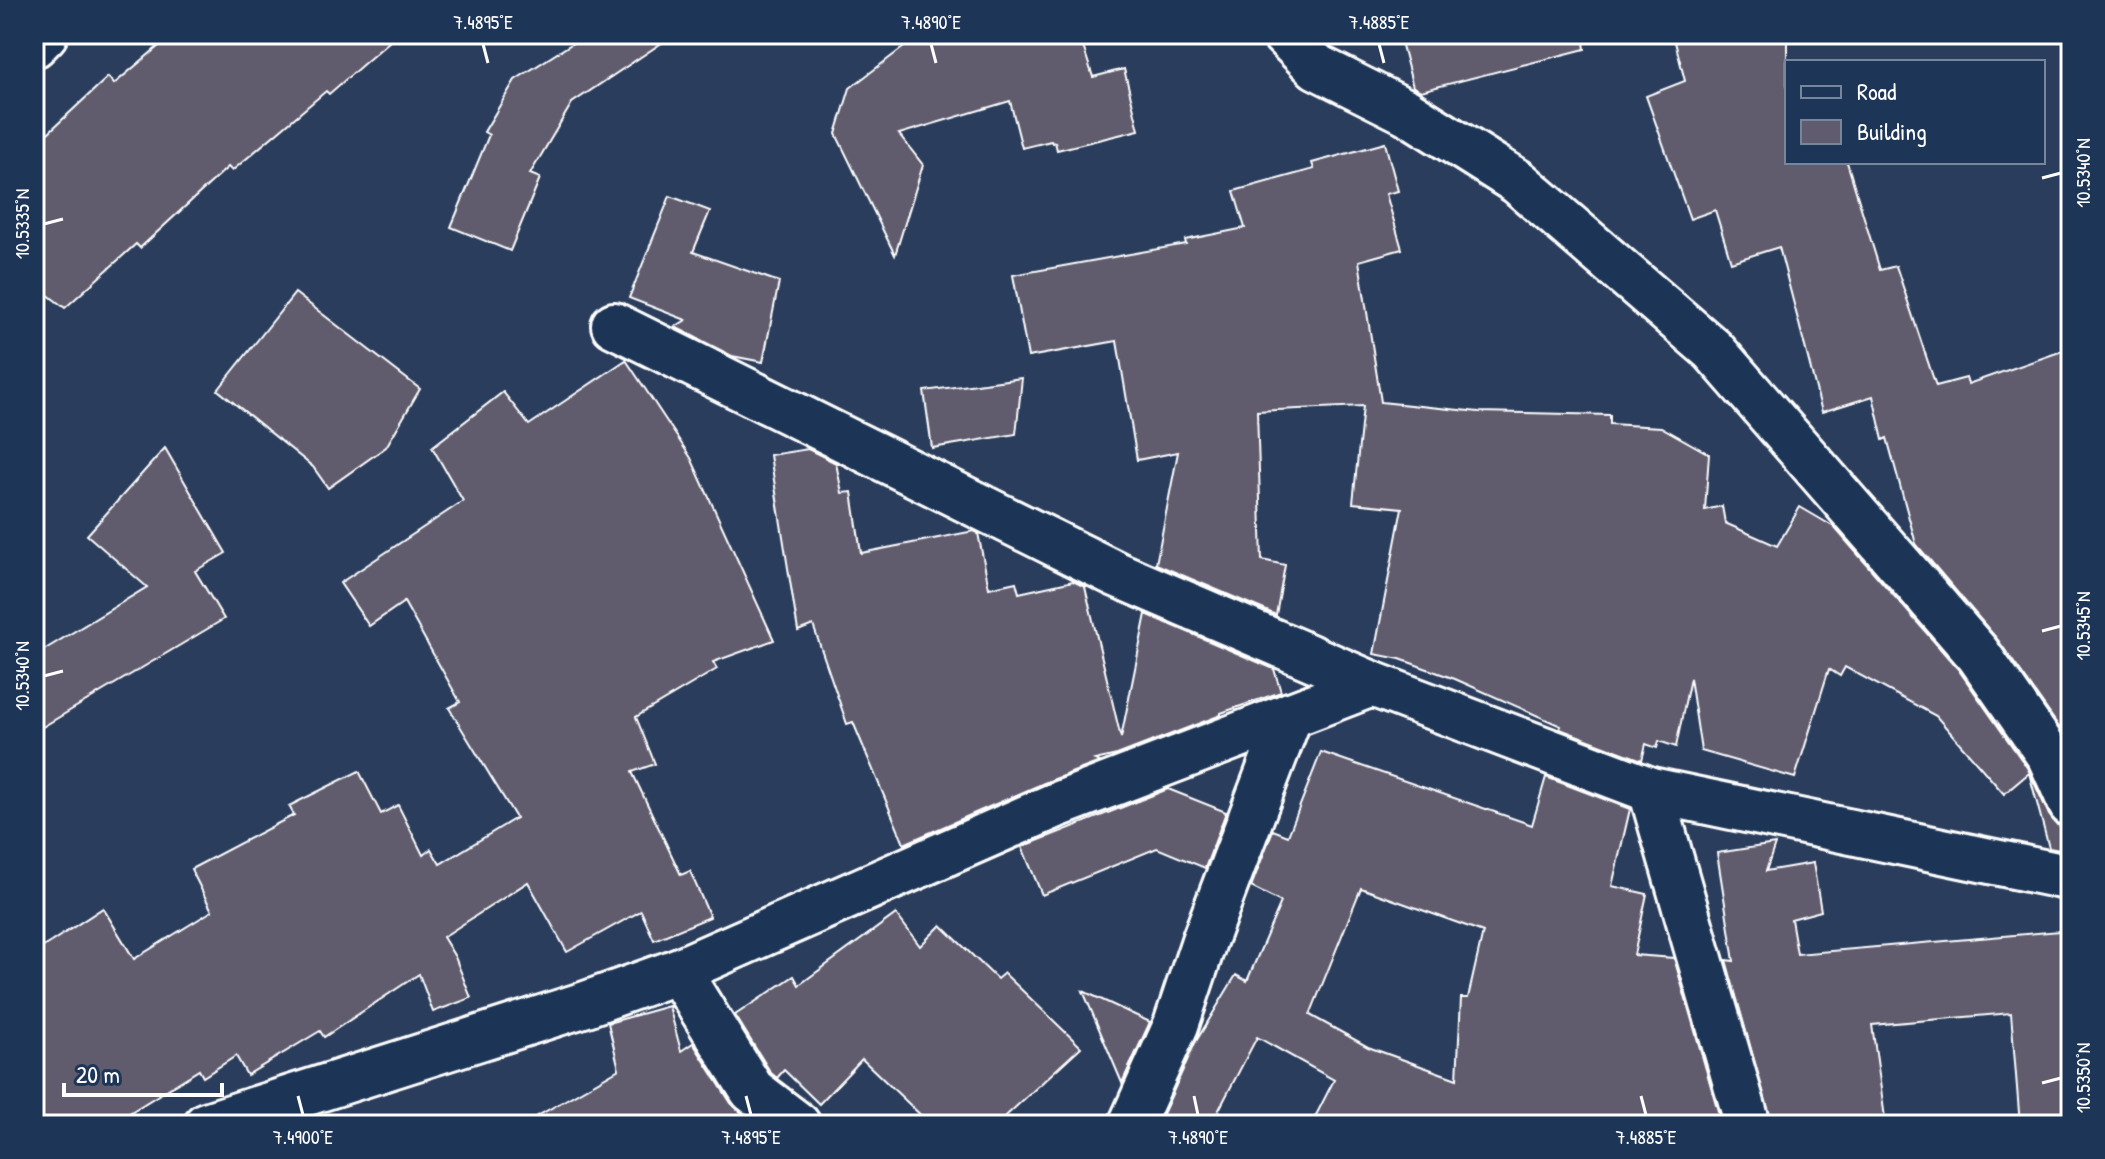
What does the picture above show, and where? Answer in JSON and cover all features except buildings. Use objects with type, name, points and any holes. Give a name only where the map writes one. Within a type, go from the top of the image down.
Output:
[{"type":"street","points":[[34,45],[45,34]]},
{"type":"street","points":[[1284,34],[1317,67],[1407,112],[1518,182],[1713,350],[1978,654],[2050,757],[2071,804]]},
{"type":"street","points":[[614,325],[1116,574],[1372,684],[1651,790],[2071,878]]},
{"type":"street","points":[[206,1125],[586,1004],[678,971],[1054,806],[1372,684]]},
{"type":"street","points":[[1131,1125],[1176,1025],[1204,941],[1290,715]]},
{"type":"street","points":[[1651,790],[1748,1125]]},
{"type":"street","points":[[678,971],[752,1090],[798,1125]]}]
